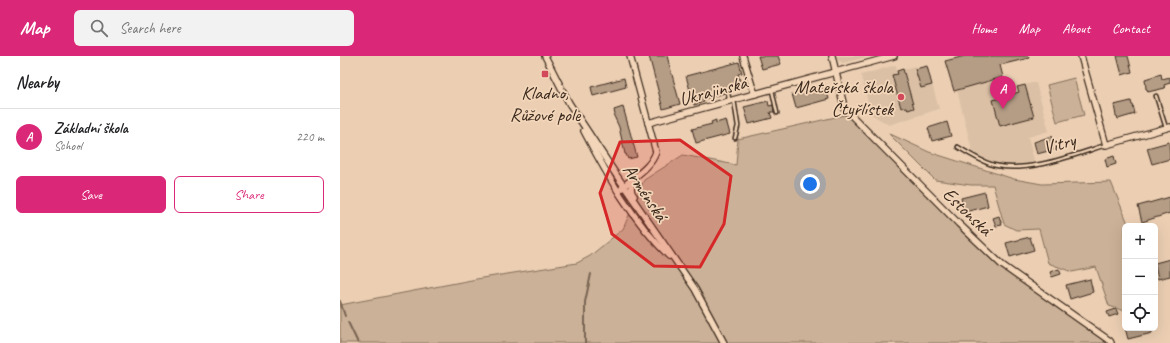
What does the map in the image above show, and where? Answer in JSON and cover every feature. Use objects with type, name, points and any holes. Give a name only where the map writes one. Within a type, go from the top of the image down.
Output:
[{"type":"street","name":"Arménská","points":[[545,56],[569,103],[617,176],[695,289],[724,343]]},
{"type":"street","points":[[585,133],[617,184],[628,186],[653,160],[656,152],[630,56]]},
{"type":"street","points":[[743,56],[755,94]]},
{"type":"street","name":"Estonská","points":[[832,56],[845,111],[850,114],[959,224],[1002,265],[1111,343]]},
{"type":"street","name":"Ukrajinská","points":[[648,123],[894,56]]},
{"type":"street","points":[[1081,56],[1106,145]]},
{"type":"street","points":[[569,103],[601,165],[656,244],[679,266]]},
{"type":"street","name":"Vitry","points":[[1106,145],[1168,128]]},
{"type":"street","points":[[617,176],[624,180],[632,181]]},
{"type":"street","points":[[632,181],[631,192],[662,238],[670,253]]},
{"type":"street","points":[[622,196],[622,188],[624,186]]},
{"type":"lane","points":[[772,89],[777,113]]},
{"type":"lane","points":[[728,92],[732,100],[738,126],[735,138]]},
{"type":"lane","points":[[1156,96],[1168,128]]},
{"type":"lane","name":"Vitry","points":[[958,147],[972,156],[993,165],[1013,168],[1035,166],[1106,145]]},
{"type":"highlighted area","points":[[680,140],[731,176],[724,224],[700,267],[654,266],[612,234],[600,193],[620,142]]},
{"type":"shaded area","points":[[836,56],[869,56],[843,63],[836,59]]},
{"type":"shaded area","points":[[965,56],[1022,60],[1000,66],[1008,95],[1019,92],[1017,87],[1036,83],[1049,131],[1028,137],[1035,164],[1018,166],[1001,165],[984,160],[976,155],[972,150],[957,90],[954,91],[945,61]]},
{"type":"shaded area","name":"Mateřská škola Čtyřlístek","points":[[896,65],[897,71],[915,66],[916,69],[927,66],[939,109],[889,125],[871,114],[861,75]]},
{"type":"shaded area","points":[[1074,78],[1084,115],[1057,122],[1047,85]]},
{"type":"shaded area","points":[[849,114],[999,266],[1109,343],[340,343],[340,305],[482,278],[577,263],[590,256],[623,229],[644,180],[683,155],[736,165],[738,139]]},
{"type":"shaded area","points":[[888,133],[929,152],[1014,179],[1042,184],[1111,182],[1128,223],[1122,223],[1122,310],[1109,306],[1096,267],[1072,272],[1048,263],[1039,229],[1016,230],[1004,224],[993,185],[971,185],[935,180]]},
{"type":"building","points":[[649,56],[667,56],[680,104],[663,109]]},
{"type":"building","points":[[758,56],[778,56],[781,64],[762,69]]},
{"type":"building","points":[[965,56],[1028,56],[1029,58],[1000,65],[1003,77],[954,91],[945,61]]},
{"type":"building","points":[[1117,56],[1128,56],[1132,72],[1122,75]]},
{"type":"building","points":[[739,62],[742,73],[738,74],[742,88],[731,91],[727,89],[725,93],[704,99],[704,102],[694,105],[686,76]]},
{"type":"building","points":[[927,66],[932,85],[921,88],[915,69]]},
{"type":"building","points":[[903,69],[914,108],[908,110],[907,107],[901,108],[892,75],[898,74],[897,71]]},
{"type":"building","points":[[1161,74],[1162,79],[1170,77],[1170,83],[1164,85],[1165,88],[1148,92],[1146,89],[1145,79]]},
{"type":"building","points":[[624,78],[626,87],[593,96],[591,87]]},
{"type":"building","points":[[825,85],[829,99],[796,108],[792,94]]},
{"type":"building","points":[[1025,85],[1034,117],[1000,126],[993,100],[1019,92],[1017,87]]},
{"type":"building","points":[[768,101],[769,106],[773,105],[774,112],[770,112],[772,118],[749,124],[744,107]]},
{"type":"building","points":[[1131,101],[1135,114],[1118,119],[1114,105]]},
{"type":"building","points":[[623,107],[637,157],[628,159],[625,154],[619,127],[614,116],[614,110]]},
{"type":"building","points":[[716,120],[716,123],[726,120],[730,134],[696,143],[692,129],[712,124],[711,122]]},
{"type":"building","points":[[947,122],[951,136],[932,141],[928,128]]},
{"type":"building","points":[[1052,136],[1056,149],[1037,154],[1034,142]]},
{"type":"building","points":[[1169,142],[1170,159],[1152,164],[1147,148]]},
{"type":"building","points":[[1114,156],[1116,164],[1107,167],[1105,159]]},
{"type":"building","points":[[985,192],[988,206],[965,212],[961,198]]},
{"type":"building","points":[[1170,197],[1170,213],[1142,222],[1138,206]]},
{"type":"building","points":[[999,216],[1002,225],[996,226],[993,218]]},
{"type":"building","points":[[1030,237],[1034,250],[1010,257],[1006,243]]},
{"type":"building","points":[[1170,259],[1170,276],[1158,279],[1158,262]]},
{"type":"building","points":[[1059,269],[1061,274],[1052,277],[1050,272]]},
{"type":"building","points":[[1090,279],[1093,292],[1070,299],[1066,285]]},
{"type":"building","points":[[1116,309],[1118,314],[1109,317],[1107,312]]},
{"type":"building","points":[[1126,331],[1152,331],[1152,333],[1128,339]]},
{"type":"waterway","points":[[585,343],[585,302],[591,274]]},
{"type":"waterway","points":[[340,301],[345,316]]},
{"type":"waterway","points":[[348,322],[358,343]]},
{"type":"place","name":"Kladno, Růžové pole","points":[[545,74]]},
{"type":"place","name":"Mateřská škola Čtyřlístek","points":[[901,97]]},
{"type":"place","name":"Základní škola","points":[[1003,109]]}]
